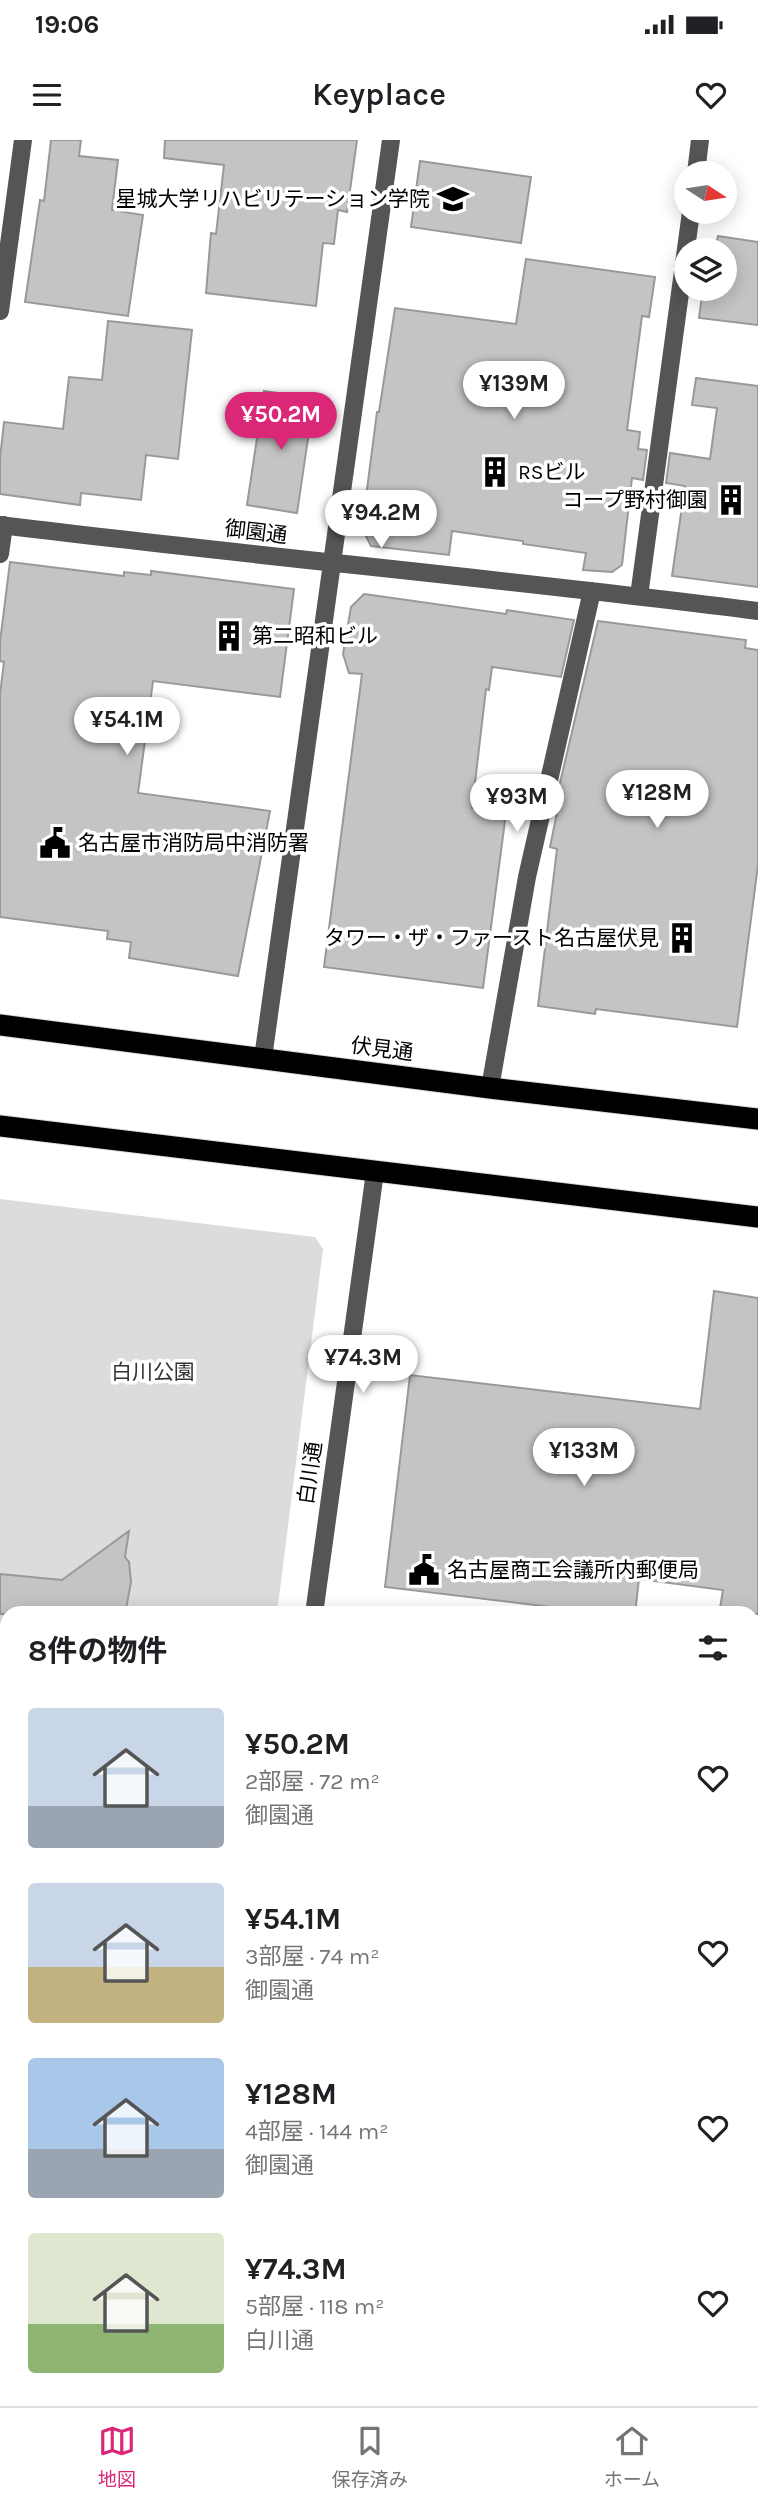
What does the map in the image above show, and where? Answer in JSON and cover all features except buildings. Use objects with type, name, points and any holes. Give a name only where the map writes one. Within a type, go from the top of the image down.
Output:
[{"type":"highway","name":"伏見通","points":[[0,1026],[758,1119]]},
{"type":"highway","points":[[0,1126],[758,1217]]},
{"type":"street","points":[[0,311],[23,140]]},
{"type":"street","points":[[263,1058],[391,140]]},
{"type":"street","points":[[697,161],[700,140]]},
{"type":"street","points":[[639,596],[689,224]]},
{"type":"street","points":[[0,554],[2,525]]},
{"type":"street","name":"御園通","points":[[2,525],[758,611]]},
{"type":"street","points":[[490,1088],[527,877],[592,591]]},
{"type":"street","name":"白川通","points":[[315,1606],[374,1172]]},
{"type":"green space","name":"白川公園","points":[[0,1199],[315,1237],[323,1249],[278,1606],[0,1606]]},
{"type":"place","name":"星城大学リハビリテーション学院","points":[[453,199]]},
{"type":"place","name":"RSビル","points":[[495,472]]},
{"type":"place","name":"コープ野村御園","points":[[731,500]]},
{"type":"place","name":"第二昭和ビル","points":[[229,636]]},
{"type":"place","name":"名古屋市消防局中消防署","points":[[55,843]]},
{"type":"place","name":"タワー・ザ・ファースト名古屋伏見","points":[[682,938]]},
{"type":"place","name":"名古屋商工会議所内郵便局","points":[[424,1570]]}]
